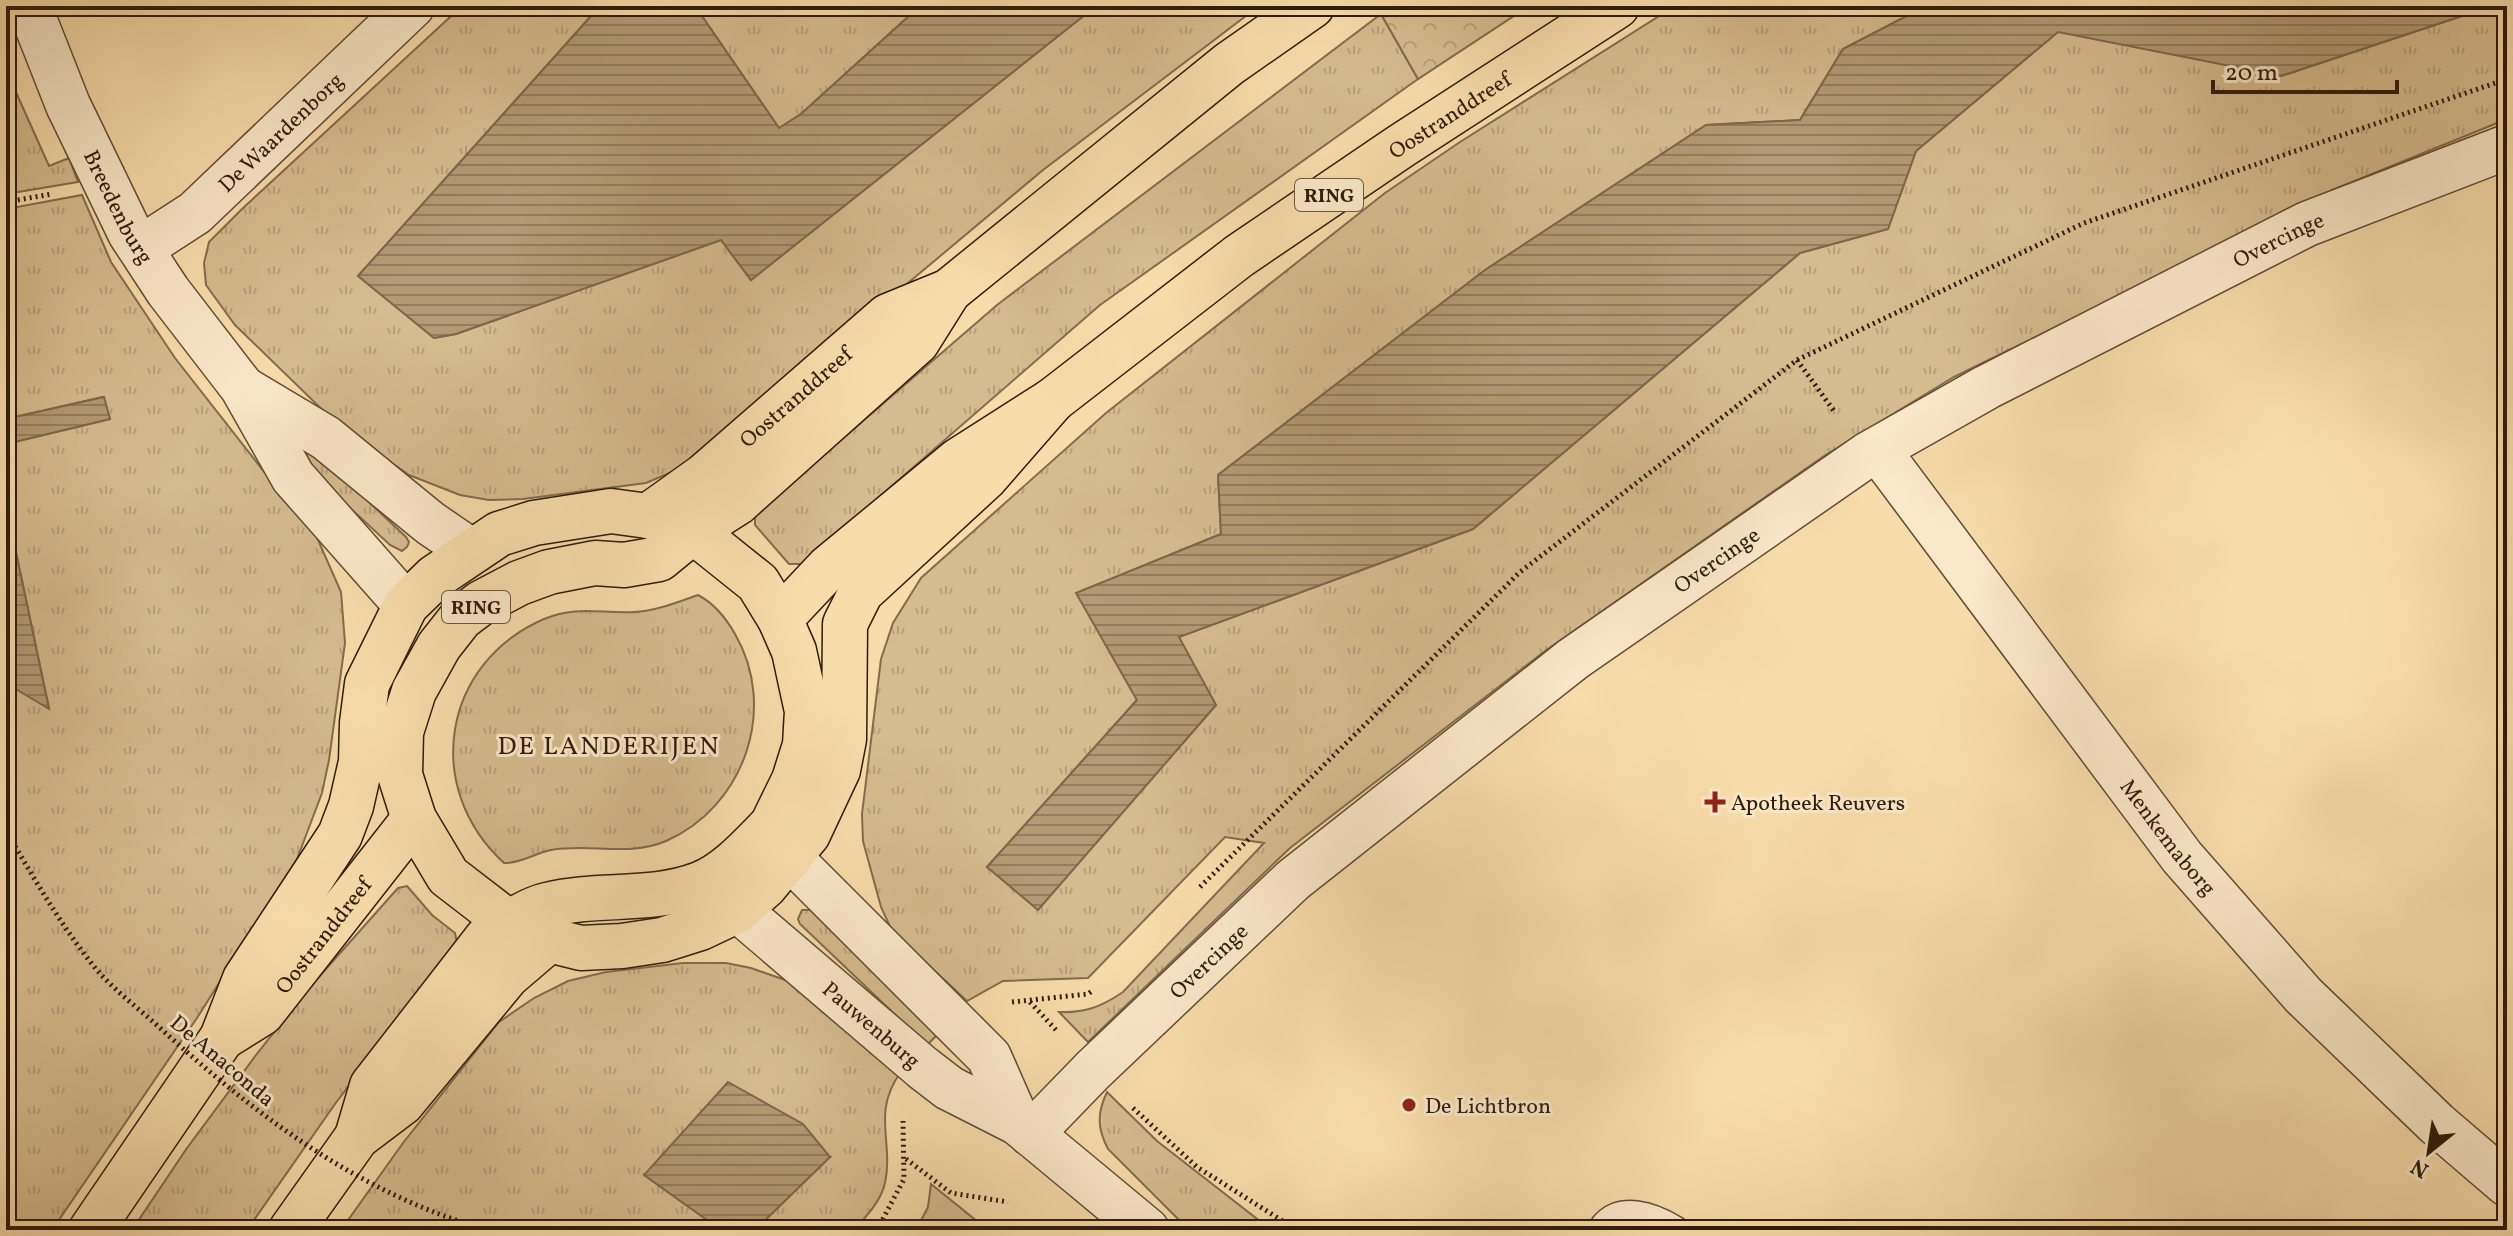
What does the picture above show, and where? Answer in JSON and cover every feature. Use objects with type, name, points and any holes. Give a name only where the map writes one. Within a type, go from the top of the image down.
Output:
[{"type":"main road","name":"Oostranddreef","points":[[648,516],[704,476],[888,316],[949,291],[1229,64],[1312,6]]},
{"type":"main road","name":"Oostranddreef","points":[[780,619],[828,568],[959,460],[1053,400],[1239,256],[1617,6]]},
{"type":"main road","name":"Oostranddreef","points":[[693,531],[737,503],[917,342],[949,291]]},
{"type":"main road","name":"Oostranddreef","points":[[781,842],[808,834],[838,770],[844,739],[845,624],[861,592],[985,478],[1053,400]]},
{"type":"main road","name":"RING","points":[[439,646],[406,605],[435,577],[471,551],[499,534],[534,523],[611,511],[648,516],[693,531],[758,583],[780,619],[794,651],[807,711],[805,745],[781,842],[765,886],[738,910],[662,940],[581,948],[549,940],[509,923],[448,876],[414,819],[400,775],[401,732],[414,691],[439,646],[461,618],[481,603],[519,583],[549,572],[595,563],[624,565],[659,559],[693,531]]},
{"type":"main road","name":"Oostranddreef","points":[[91,1230],[222,1038],[245,979],[340,835],[351,806],[361,762],[367,684],[406,605]]},
{"type":"main road","name":"Oostranddreef","points":[[222,1038],[262,1013],[414,819]]},
{"type":"main road","name":"RING","points":[[357,1137],[372,1086],[487,938],[544,905],[593,897],[656,896],[702,883],[738,859],[781,842]]},
{"type":"main road","name":"RING","points":[[291,1230],[357,1137],[402,1103],[507,976],[549,940]]},
{"type":"street","name":"Breedenburg","points":[[29,6],[68,105],[120,215],[192,324],[242,387],[293,477],[406,605]]},
{"type":"street","name":"De Waardenborg","points":[[141,248],[195,213],[412,6]]},
{"type":"street","name":"Overcinge","points":[[1024,1128],[1093,1070],[1293,880],[1573,659],[1878,450],[1987,387],[2307,224],[2507,147]]},
{"type":"street","name":"Breedenburg","points":[[242,387],[326,438],[430,523],[471,551]]},
{"type":"street","name":"Menkemaborg","points":[[1878,450],[2182,857],[2303,995],[2437,1124],[2507,1184]]},
{"type":"street","name":"Pauwenburg","points":[[781,842],[989,1057],[1024,1128]]},
{"type":"street","name":"Pauwenburg","points":[[738,910],[949,1088],[1024,1128],[1147,1230]]},
{"type":"lane","points":[[1602,1230],[1607,1222],[1618,1216],[1635,1214],[1674,1230]]},
{"type":"path","points":[[6,202],[66,191]]},
{"type":"path","name":"De Anaconda","points":[[6,831],[49,905],[98,971],[209,1073],[282,1129],[361,1180],[422,1208],[488,1230]]},
{"type":"path","points":[[1088,994],[1029,1001],[1093,1070],[1197,1167],[1297,1230]]},
{"type":"path","points":[[905,1159],[951,1193],[1008,1202]]},
{"type":"green space","points":[[462,6],[600,6],[358,276],[434,338],[456,334],[721,240],[751,280],[1096,6],[1259,6],[1043,170],[693,463],[646,483],[523,499],[489,500],[460,495],[409,475],[338,425],[235,325],[206,285],[204,263],[209,242],[242,209]]},
{"type":"green space","points":[[695,6],[920,6],[801,114],[779,128]]},
{"type":"green space","points":[[1393,6],[1529,6],[1418,79],[1381,14]]},
{"type":"green space","points":[[1675,6],[1926,6],[1843,49],[1800,120],[1706,125],[1485,270],[1218,475],[1221,534],[1077,593],[1137,700],[987,867],[1038,909],[1216,705],[1178,637],[1473,529],[1800,253],[1888,229],[1916,151],[2059,31],[2281,76],[2492,6],[2507,6],[2507,119],[2335,189],[1954,377],[1824,456],[1545,651],[1290,848],[1088,1042],[1059,1012],[1092,1008],[1123,992],[1264,843],[1225,837],[1088,978],[1003,981],[967,1001],[892,931],[881,907],[863,841],[862,814],[881,659],[893,623],[921,578],[1106,413],[1385,193]]},
{"type":"green space","points":[[1381,14],[1418,79],[1100,305],[802,564],[789,564],[755,525],[758,512],[997,305]]},
{"type":"green space","points":[[6,70],[49,166],[69,158],[78,182],[6,194]]},
{"type":"green space","points":[[82,195],[111,262],[175,358],[262,469],[311,524],[341,592],[345,643],[322,793],[297,859],[197,1018],[52,1230],[6,1230],[6,683],[49,708],[6,505],[6,444],[110,419],[103,397],[6,419],[6,209]]},
{"type":"green space","points":[[311,452],[318,454],[406,537],[409,542],[407,547],[402,551],[390,545],[306,467],[304,457]]},
{"type":"green space","points":[[698,595],[728,622],[748,663],[753,693],[753,723],[746,752],[734,780],[716,804],[693,825],[666,841],[638,848],[565,848],[504,863],[478,833],[461,799],[454,764],[455,729],[465,696],[483,665],[510,639],[556,615],[578,611],[642,611]]},
{"type":"green space","points":[[407,886],[432,915],[455,933],[457,943],[335,1104],[247,1230],[132,1230],[187,1148],[309,988],[398,888]]},
{"type":"green space","points":[[802,910],[815,914],[940,1032],[927,1045],[800,924],[798,919]]},
{"type":"green space","points":[[683,963],[726,963],[788,981],[901,1072],[892,1087],[885,1114],[887,1168],[883,1190],[854,1230],[755,1230],[830,1157],[645,1174],[721,1230],[341,1230],[403,1143],[499,1022],[534,998],[568,981],[606,972]]},
{"type":"green space","points":[[1107,1092],[1157,1141],[1270,1229],[1189,1230],[1108,1149],[1100,1120]]},
{"type":"green space","points":[[931,1184],[988,1230],[916,1230],[928,1207]]},
{"type":"shaded area","points":[[600,6],[695,6],[779,128],[801,114],[920,6],[1096,6],[751,280],[721,240],[456,334],[434,338],[358,276]]},
{"type":"shaded area","points":[[1926,6],[2492,6],[2281,76],[2058,32],[1916,151],[1888,229],[1800,253],[1473,529],[1179,637],[1216,705],[1038,910],[987,867],[1137,700],[1076,593],[1221,534],[1218,475],[1485,270],[1706,125],[1800,120],[1843,49]]},
{"type":"shaded area","points":[[104,397],[110,419],[6,444],[6,419]]},
{"type":"shaded area","points":[[6,505],[49,709],[6,683]]},
{"type":"shaded area","points":[[728,1082],[803,1124],[830,1157],[755,1230],[721,1230],[644,1175]]},
{"type":"place","name":"Apotheek Reuvers","points":[[1715,802]]},
{"type":"place","name":"De Lichtbron","points":[[1409,1105]]},
{"type":"district","name":"DE LANDERIJEN","points":[[609,745]]}]
